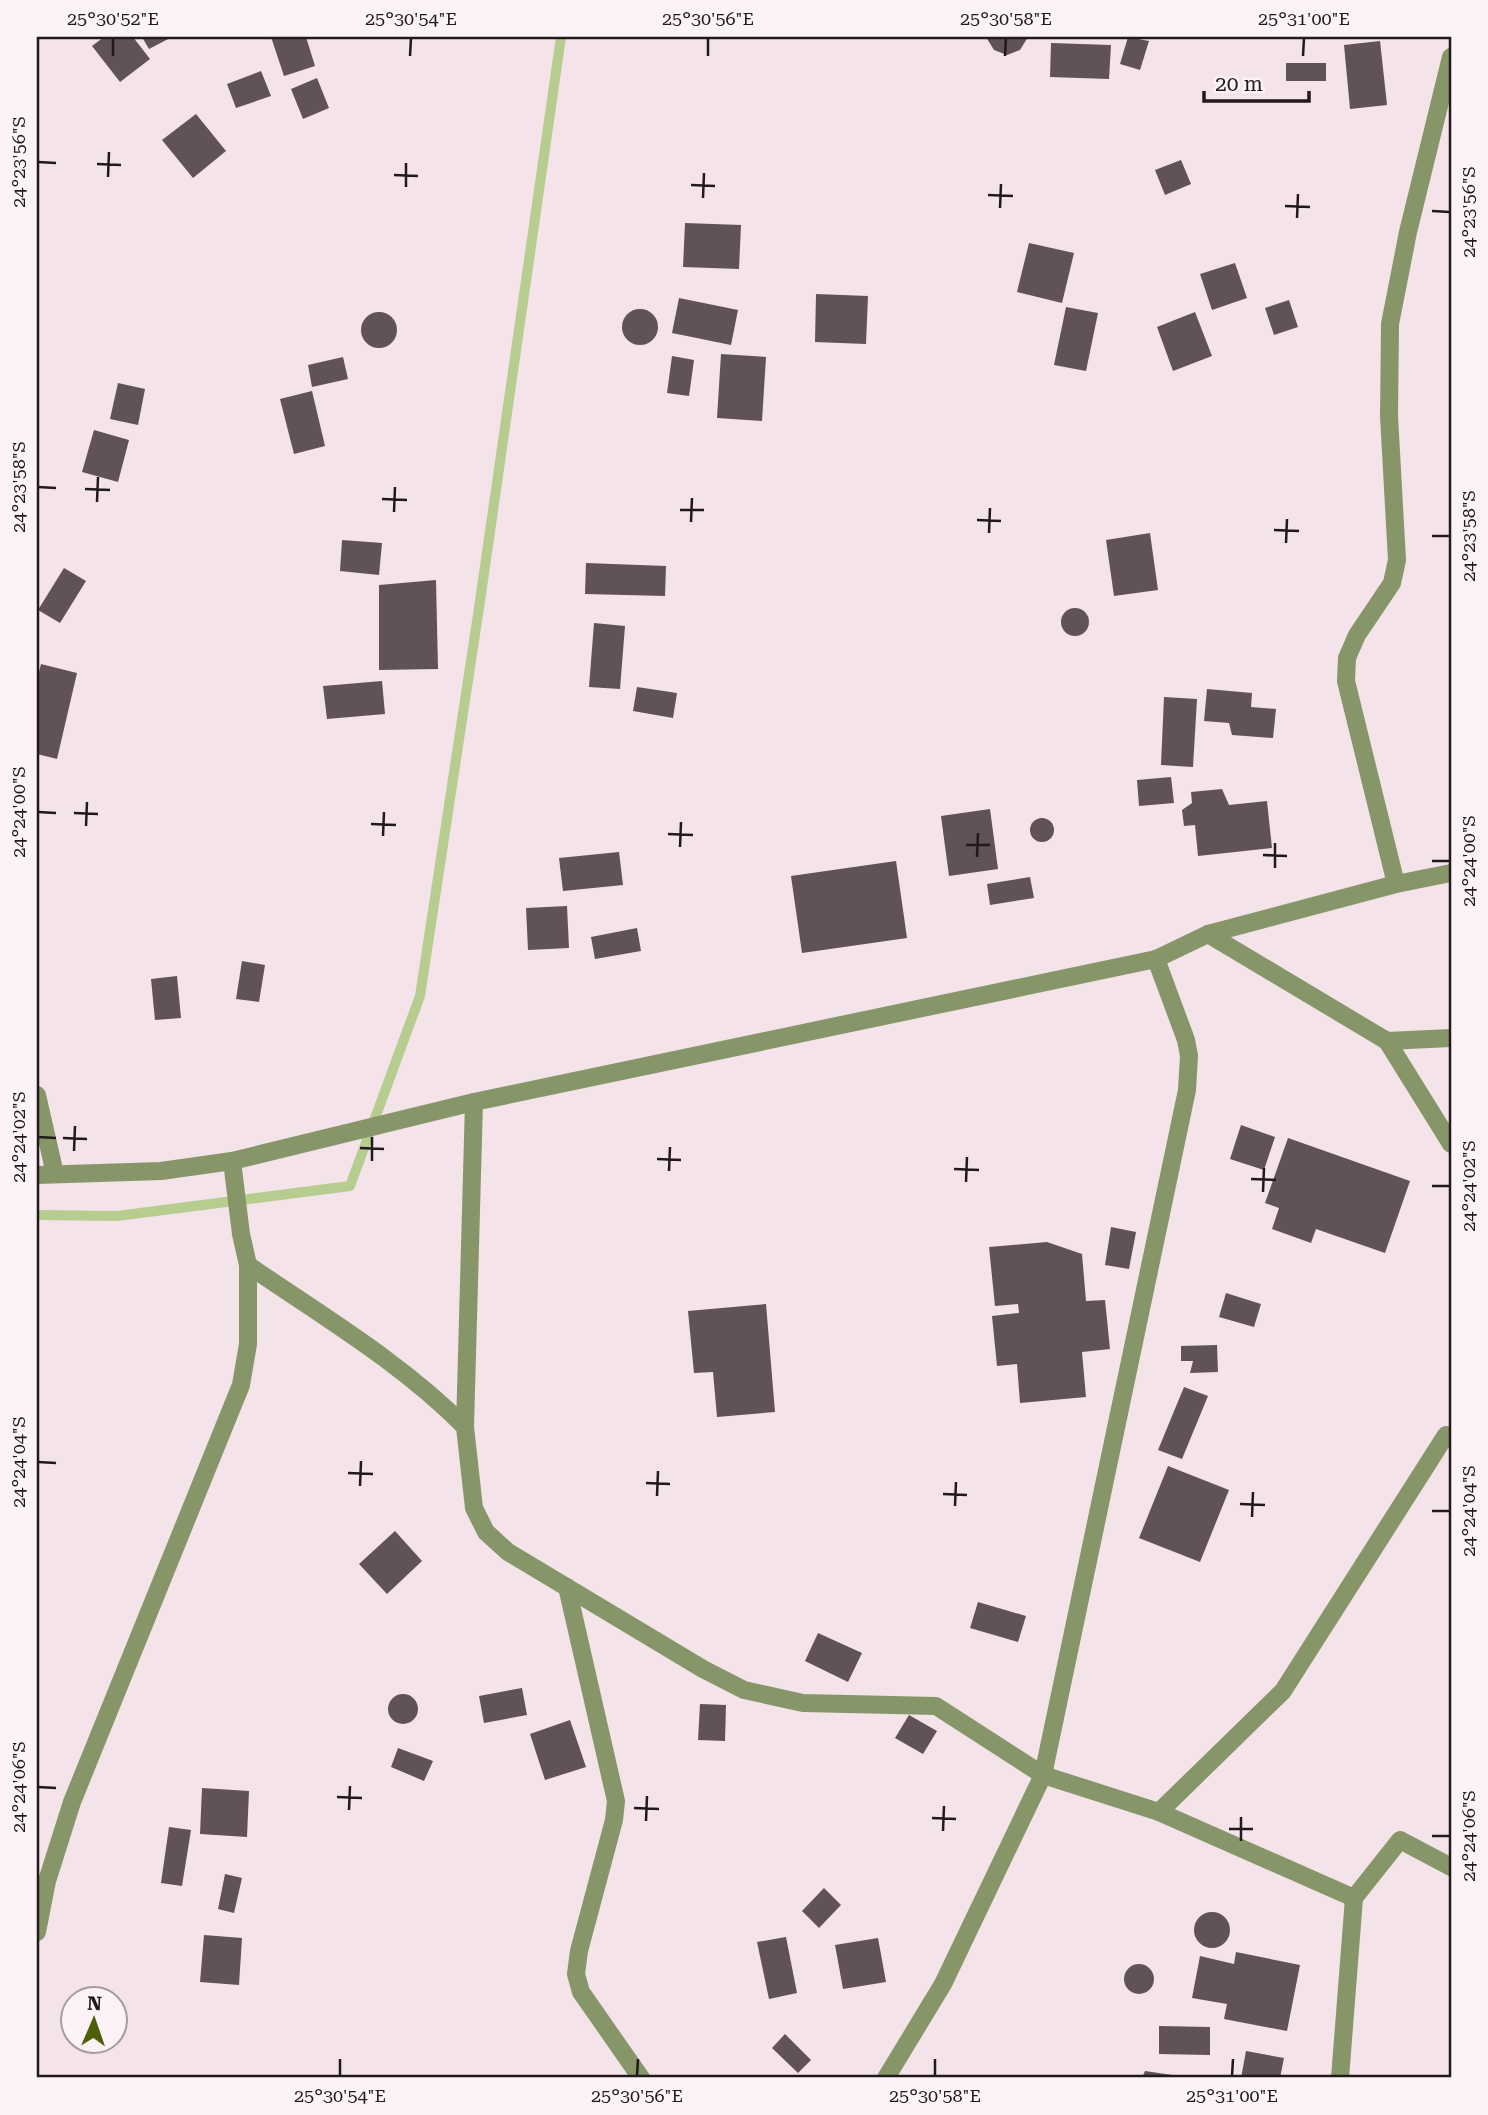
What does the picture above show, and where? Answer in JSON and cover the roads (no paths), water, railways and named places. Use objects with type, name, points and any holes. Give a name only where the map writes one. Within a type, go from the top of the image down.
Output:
[{"type":"street","points":[[1396,884],[1346,681],[1348,658],[1357,635],[1392,583],[1398,560],[1389,416],[1390,324],[1408,232],[1451,57]]},
{"type":"street","points":[[37,1175],[161,1171],[232,1161],[474,1102],[1156,959],[1208,934],[1396,884],[1451,873]]},
{"type":"street","points":[[1208,934],[1387,1041],[1451,1144]]},
{"type":"street","points":[[886,2078],[918,2030],[943,1984],[1043,1775],[1187,1090],[1189,1056],[1186,1040],[1156,959]]},
{"type":"street","points":[[1387,1041],[1451,1038]]},
{"type":"street","points":[[37,1096],[55,1174]]},
{"type":"street","points":[[474,1102],[465,1427],[474,1508],[486,1532],[508,1552],[703,1670],[744,1690],[803,1703],[936,1706],[1043,1775],[1159,1812],[1354,1898]]},
{"type":"street","points":[[37,1932],[47,1881],[72,1802],[241,1385],[248,1344],[248,1265],[241,1234],[232,1161]]},
{"type":"street","points":[[248,1265],[398,1368],[465,1427]]},
{"type":"street","points":[[1159,1812],[1283,1691],[1450,1433]]},
{"type":"street","points":[[567,1587],[616,1801],[614,1820],[579,1951],[576,1974],[581,1992],[641,2078]]},
{"type":"street","points":[[1340,2078],[1354,1898],[1400,1840],[1451,1867]]},
{"type":"waterway","points":[[37,1215],[117,1216],[350,1186],[420,996],[561,37]]}]
